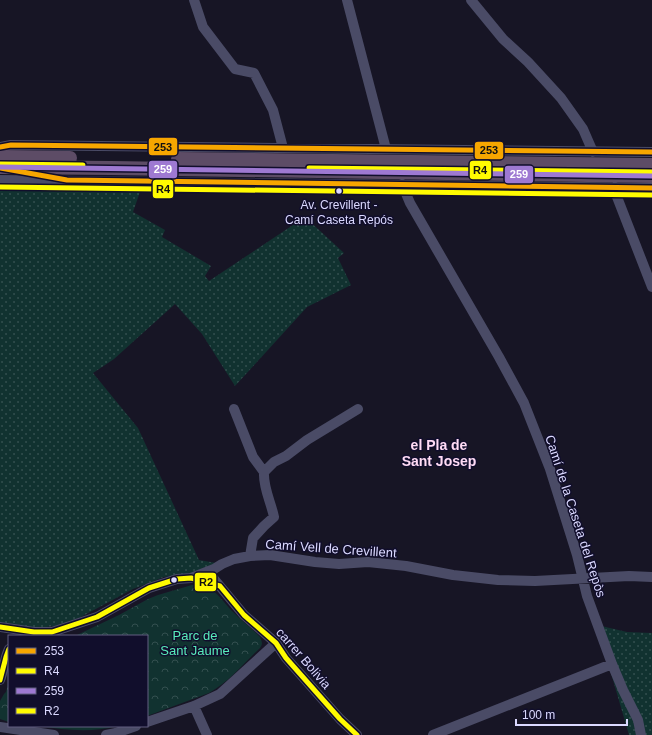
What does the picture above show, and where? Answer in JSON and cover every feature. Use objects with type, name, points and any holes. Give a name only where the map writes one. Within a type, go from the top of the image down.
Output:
[{"type":"highway","points":[[0,157],[652,165]]},
{"type":"highway","points":[[0,168],[111,168],[652,176]]},
{"type":"street","points":[[194,0],[203,27],[234,69],[254,73],[273,110],[283,148]]},
{"type":"street","points":[[347,0],[386,149]]},
{"type":"street","points":[[471,0],[503,39],[528,62],[561,98],[583,129],[593,152]]},
{"type":"street","points":[[0,146],[652,152]]},
{"type":"street","points":[[0,168],[67,180]]},
{"type":"street","points":[[0,180],[652,188]]},
{"type":"street","name":"Camí de la Caseta del Repòs","points":[[402,184],[410,203],[524,403],[550,469],[577,555],[587,596],[622,690],[638,720],[641,735]]},
{"type":"street","points":[[615,187],[617,197],[652,287]]},
{"type":"street","points":[[234,409],[253,457],[264,472]]},
{"type":"street","points":[[250,556],[253,538],[274,517],[263,480],[264,472],[274,462],[286,456],[307,440],[358,409]]},
{"type":"street","name":"Camí Vell de Crevillent","points":[[5,630],[52,632],[97,617],[149,588],[177,579],[191,578],[214,570],[222,564],[234,559],[250,556],[270,555],[339,564],[374,562],[406,566],[452,575],[498,580],[535,581],[629,576],[652,577]]},
{"type":"street","name":"carrer Bolivia","points":[[208,572],[244,615],[276,642],[286,658],[340,720],[357,735]]},
{"type":"street","points":[[191,578],[220,586]]},
{"type":"street","points":[[26,635],[34,632]]},
{"type":"street","points":[[148,722],[194,706],[220,694],[276,642]]},
{"type":"street","points":[[1,678],[8,651]]},
{"type":"street","points":[[0,663],[1,678]]},
{"type":"street","points":[[433,735],[612,664]]},
{"type":"street","points":[[194,706],[207,735]]},
{"type":"street","points":[[0,727],[54,735]]},
{"type":"street","points":[[106,735],[133,727]]},
{"type":"green space","points":[[0,187],[141,189],[133,212],[165,230],[162,237],[211,266],[205,276],[209,281],[305,217],[344,253],[338,258],[351,285],[307,307],[235,386],[202,334],[175,304],[114,359],[93,373],[138,428],[199,560],[216,563],[193,573],[164,577],[133,589],[79,618],[55,626],[37,628],[0,622]]},
{"type":"green space","name":"Parc de Sant Jaume","points":[[192,585],[199,585],[211,589],[260,637],[262,645],[236,672],[216,689],[148,716],[148,635],[77,635],[158,595]]},
{"type":"green space","points":[[597,625],[627,632],[652,633],[652,735],[629,735]]},
{"type":"green space","points":[[8,684],[8,722],[0,719],[0,701],[6,692]]},
{"type":"green space","points":[[46,727],[112,727],[98,730],[68,730]]},
{"type":"transit line","name":"253","points":[[0,147],[11,145],[652,152]]},
{"type":"transit line","name":"R4","points":[[0,164],[83,165]]},
{"type":"transit line","name":"259","points":[[0,167],[652,176]]},
{"type":"transit line","name":"253","points":[[0,168],[67,180],[652,188]]},
{"type":"transit line","name":"R4","points":[[309,168],[652,172]]},
{"type":"transit line","name":"R4","points":[[0,187],[652,195]]},
{"type":"transit line","name":"R2","points":[[0,627],[34,632],[52,632],[97,617],[149,588],[177,579],[191,578],[220,586],[244,615],[276,643],[286,658],[340,719],[357,735]]},
{"type":"transit line","name":"R2","points":[[0,680],[8,652]]},
{"type":"place","name":"Av. Crevillent - Camí Caseta Repós","points":[[339,191]]},
{"type":"district","name":"el Pla de Sant Josep","points":[[439,454]]}]
